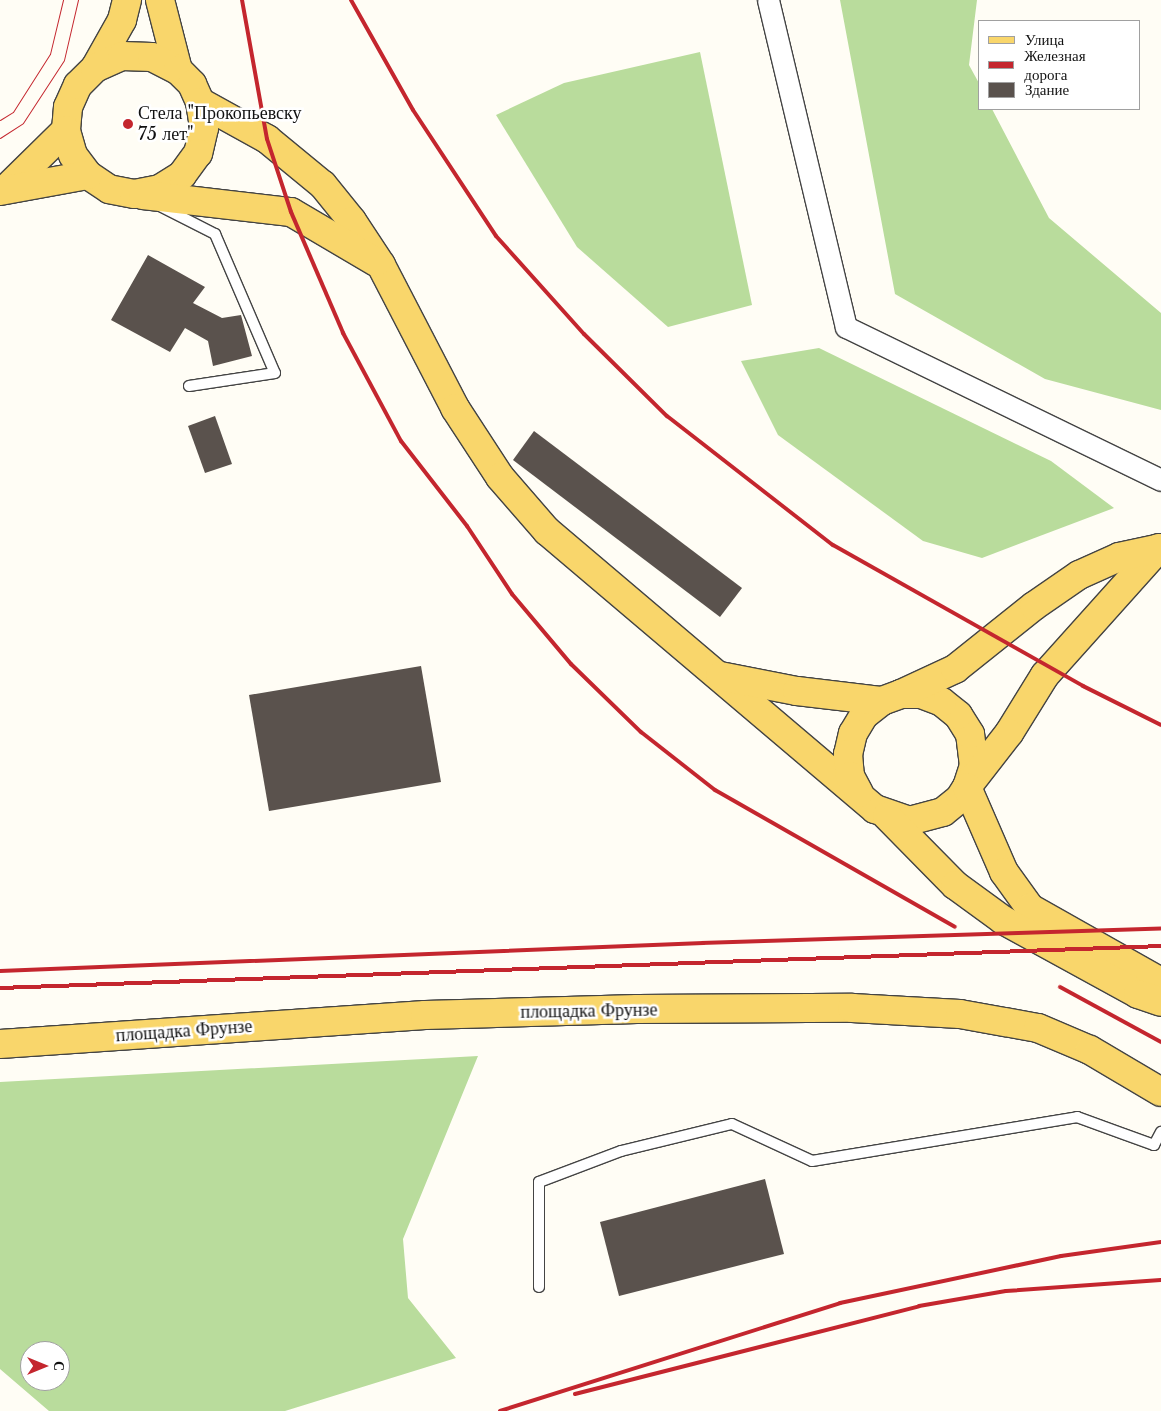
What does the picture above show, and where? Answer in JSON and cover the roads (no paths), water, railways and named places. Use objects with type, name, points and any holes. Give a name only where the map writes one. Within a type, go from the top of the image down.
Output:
[{"type":"main road","points":[[128,0],[122,20],[95,68],[78,85],[68,107],[66,130],[73,154],[88,175],[109,189],[134,194],[291,212],[381,265]]},
{"type":"main road","points":[[160,0],[178,70]]},
{"type":"main road","points":[[95,68],[122,56],[152,57],[178,70],[192,84],[200,102],[204,128],[198,153],[182,175],[160,189],[134,194]]},
{"type":"main road","points":[[200,102],[267,139],[323,185],[381,265],[455,408],[500,477],[548,531],[716,675],[887,816],[956,885],[1004,920],[1138,994],[1161,1002]]},
{"type":"main road","points":[[4,189],[66,130]]},
{"type":"main road","points":[[4,189],[88,175]]},
{"type":"main road","points":[[859,793],[850,776],[848,754],[853,733],[864,714],[892,698],[956,669],[1034,606],[1079,575],[1119,557],[1160,548]]},
{"type":"main road","points":[[887,816],[909,821],[930,818],[943,812],[967,787],[1009,733],[1045,675],[1160,548]]},
{"type":"main road","points":[[716,675],[796,691],[892,698],[921,694],[942,702],[958,715],[970,734],[974,766],[967,787],[1004,872],[1030,908],[1161,982]]},
{"type":"main road","name":"площадка Фрунзе","points":[[0,1044],[426,1015],[637,1009],[852,1008],[960,1014],[1038,1028],[1090,1050],[1161,1092]]},
{"type":"street","points":[[768,0],[846,327],[1161,480]]},
{"type":"lane","points":[[134,194],[215,234],[275,373],[189,386]]},
{"type":"lane","points":[[538,1287],[539,1182],[640,1147],[732,1124],[812,1161],[1077,1117],[1154,1145],[1161,1132]]},
{"type":"tram line","points":[[0,120],[13,112],[50,54],[63,0]]},
{"type":"tram line","points":[[0,138],[23,123],[64,60],[78,0]]},
{"type":"railway","points":[[242,0],[267,139],[291,212],[343,333],[401,441],[467,526],[512,594],[571,664],[641,732],[715,790],[955,927]]},
{"type":"railway","points":[[351,0],[413,110],[496,236],[584,334],[667,416],[833,545],[1083,686],[1161,725]]},
{"type":"railway","points":[[0,971],[703,943],[1161,929]]},
{"type":"railway","points":[[0,988],[1161,946]]},
{"type":"railway","points":[[1060,987],[1161,1042]]},
{"type":"railway","points":[[500,1411],[840,1303],[1061,1256],[1161,1242]]},
{"type":"railway","points":[[575,1394],[919,1306],[1006,1291],[1161,1280]]},
{"type":"place","name":"Стела \"Прокопьевску 75 лет\"","points":[[128,124]]}]
